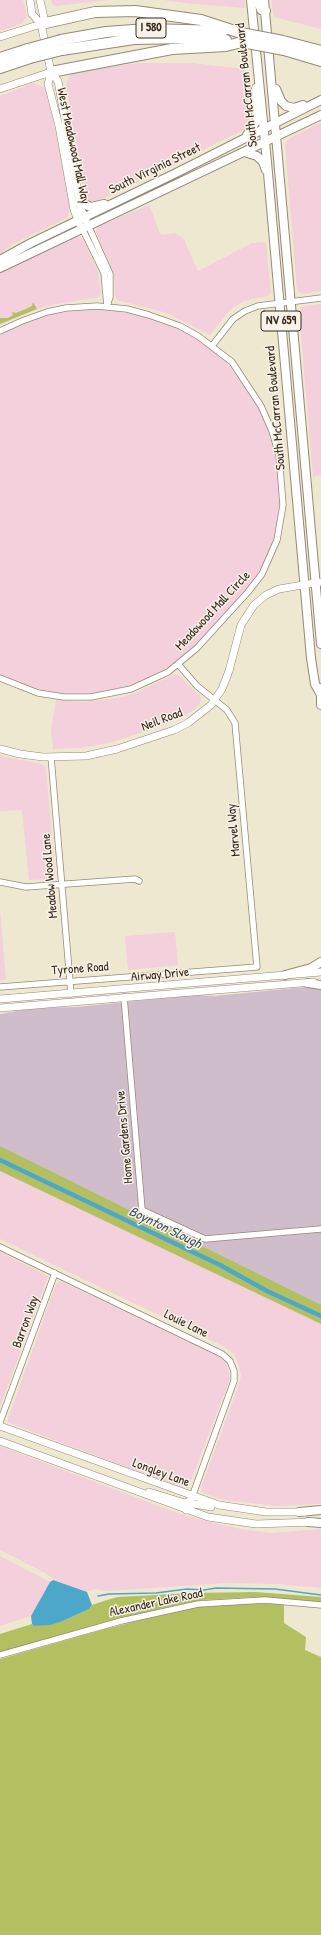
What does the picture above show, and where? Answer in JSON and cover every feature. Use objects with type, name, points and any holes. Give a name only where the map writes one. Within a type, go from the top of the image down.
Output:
[{"type":"highway","points":[[41,24],[95,12],[134,11],[201,20],[241,38]]},
{"type":"highway","name":"I 580","points":[[0,58],[62,45],[157,38],[241,38],[321,51]]},
{"type":"highway","points":[[51,72],[172,49],[226,46],[241,38]]},
{"type":"highway","name":"I 580","points":[[283,45],[321,60]]},
{"type":"highway","name":"I 580","points":[[0,68],[29,53]]},
{"type":"main road","name":"West Meadowood Mall Way","points":[[30,0],[32,14],[41,24],[51,72],[48,84],[83,223]]},
{"type":"main road","name":"West Meadowood Mall Way","points":[[40,0],[44,18],[41,24]]},
{"type":"main road","name":"South McCarran Boulevard","points":[[251,0],[269,181],[305,586],[314,675],[320,690],[321,705]]},
{"type":"main road","points":[[258,0],[261,10],[266,11]]},
{"type":"main road","name":"South McCarran Boulevard","points":[[264,0],[318,584],[321,644]]},
{"type":"main road","points":[[0,37],[41,24]]},
{"type":"main road","points":[[271,68],[278,96],[286,106],[297,107],[321,100]]},
{"type":"main road","name":"West Meadowood Mall Way","points":[[51,72],[58,81],[83,223]]},
{"type":"main road","points":[[0,89],[51,72]]},
{"type":"main road","points":[[245,138],[257,120],[255,100],[258,75]]},
{"type":"main road","name":"South Virginia Street","points":[[0,268],[83,223],[120,200],[321,100]]},
{"type":"main road","name":"South Virginia Street","points":[[0,260],[244,152],[321,115]]},
{"type":"main road","points":[[244,152],[260,158],[269,181]]},
{"type":"main road","points":[[80,203],[91,207],[120,200]]},
{"type":"main road","name":"Neil Road","points":[[0,749],[20,754],[51,757],[86,756],[107,752],[174,730],[195,720],[214,701],[227,678],[241,625],[248,612],[260,599],[272,592],[287,587],[318,584]]},
{"type":"main road","points":[[285,975],[311,968],[321,962]]},
{"type":"main road","name":"Airway Drive","points":[[0,999],[321,972]]},
{"type":"main road","name":"Airway Drive","points":[[0,1008],[321,982]]},
{"type":"main road","points":[[308,983],[321,985]]},
{"type":"main road","points":[[20,1006],[35,1001],[65,999],[71,994],[76,997],[124,997]]},
{"type":"main road","name":"Longley Lane","points":[[0,1426],[192,1497],[234,1508],[266,1512],[299,1512]]},
{"type":"main road","name":"Longley Lane","points":[[0,1441],[208,1517],[240,1523],[280,1524],[308,1522]]},
{"type":"main road","points":[[118,1485],[141,1489],[185,1503],[189,1502],[192,1497]]},
{"type":"main road","points":[[186,1510],[189,1505],[194,1504],[234,1512],[266,1512]]},
{"type":"main road","points":[[299,1512],[321,1511]]},
{"type":"main road","points":[[308,1522],[321,1522]]},
{"type":"street","points":[[83,223],[104,273],[107,306]]},
{"type":"street","points":[[212,346],[230,322],[239,314],[251,308],[321,298]]},
{"type":"street","name":"Meadowood Mall Circle","points":[[0,331],[22,321],[54,310],[78,306],[107,306],[139,312],[164,320],[192,332],[229,360],[239,371],[255,394],[267,418],[276,444],[283,493],[282,518],[273,552],[262,574],[247,594],[197,648],[178,664],[156,679],[119,693],[90,697],[64,697],[38,693],[0,678]]},
{"type":"street","name":"Marvel Way","points":[[178,664],[196,686],[231,714],[235,723],[257,967]]},
{"type":"street","name":"Meadow Wood Lane","points":[[51,757],[71,994]]},
{"type":"street","points":[[0,882],[25,887],[136,878],[139,881]]},
{"type":"street","name":"Tyrone Road","points":[[0,986],[257,967]]},
{"type":"street","name":"Home Gardens Drive","points":[[124,997],[142,1210],[204,1239],[321,1229]]},
{"type":"street","name":"Louie Lane","points":[[0,1247],[222,1354],[230,1361],[234,1371],[234,1381],[192,1497]]},
{"type":"street","name":"Barron Way","points":[[0,1422],[55,1274]]},
{"type":"street","name":"Alexander Lake Road","points":[[0,1655],[135,1617],[198,1604],[265,1600],[321,1605]]},
{"type":"shaded area","points":[[0,0],[23,0],[27,16],[21,24],[0,31]]},
{"type":"shaded area","points":[[51,0],[109,0],[56,6],[52,4]]},
{"type":"shaded area","points":[[163,0],[245,0],[245,8],[193,4]]},
{"type":"shaded area","points":[[271,0],[321,0],[321,29],[274,17]]},
{"type":"shaded area","points":[[139,63],[192,63],[245,69],[250,127],[94,203],[88,202],[84,196],[66,84],[72,72]]},
{"type":"shaded area","points":[[34,83],[45,88],[54,123],[70,209],[67,218],[13,244],[0,254],[0,96]]},
{"type":"shaded area","points":[[321,122],[321,291],[302,294],[297,290],[285,144],[290,138]]},
{"type":"shaded area","points":[[149,205],[161,235],[175,233],[183,238],[198,271],[252,243],[266,242],[271,293],[268,296],[244,301],[231,309],[210,335],[167,313],[117,300],[115,294],[114,275],[96,232],[97,229],[99,226]]},
{"type":"shaded area","points":[[78,236],[83,239],[98,271],[101,292],[99,297],[56,304],[37,309],[0,325],[0,273]]},
{"type":"shaded area","points":[[321,304],[321,475],[313,477],[299,312],[304,306]]},
{"type":"shaded area","points":[[86,307],[143,315],[193,335],[223,358],[246,385],[268,424],[277,455],[282,511],[273,549],[251,586],[198,645],[178,662],[140,685],[103,694],[62,695],[24,687],[0,676],[0,335],[24,323],[48,314]]},
{"type":"shaded area","points":[[175,674],[180,676],[201,697],[200,704],[191,712],[170,723],[113,742],[81,748],[53,749],[51,731],[56,700],[85,702],[117,698],[133,694]]},
{"type":"shaded area","points":[[0,756],[42,764],[46,767],[55,873],[54,877],[51,879],[29,880],[22,810],[0,811]]},
{"type":"shaded area","points":[[0,909],[6,980],[0,981]]},
{"type":"shaded area","points":[[175,932],[178,965],[128,970],[125,936]]},
{"type":"shaded area","points":[[305,987],[321,988],[321,1307],[0,1153],[0,1014],[33,1008],[77,1007],[194,995],[215,996]]},
{"type":"shaded area","points":[[0,1171],[321,1324],[321,1504],[276,1506],[225,1500],[203,1493],[201,1488],[240,1381],[241,1374],[234,1354],[223,1346],[0,1239]]},
{"type":"shaded area","points":[[0,1252],[48,1276],[0,1407]]},
{"type":"shaded area","points":[[60,1281],[215,1354],[227,1364],[230,1379],[188,1488],[107,1460],[7,1422],[56,1284]]},
{"type":"shaded area","points":[[0,1446],[177,1513],[214,1523],[246,1530],[272,1533],[321,1529],[321,1588],[278,1584],[225,1583],[108,1591],[96,1589],[84,1592],[56,1581],[47,1574],[0,1550]]},
{"type":"shaded area","points":[[0,1556],[50,1582],[31,1616],[0,1626]]},
{"type":"green space","points":[[33,302],[37,309],[0,324],[0,318],[8,318],[13,315],[12,312],[16,313],[26,309],[32,306]]},
{"type":"green space","points":[[0,1146],[321,1305],[321,1324],[0,1171]]},
{"type":"green space","points":[[256,1592],[321,1597],[321,1603],[256,1597],[203,1600],[150,1611],[0,1652],[0,1634],[32,1624],[34,1626],[63,1621],[89,1609],[92,1605],[118,1597],[191,1593]]},
{"type":"green space","points":[[284,1604],[284,1623],[306,1637],[305,1650],[321,1657],[321,1935],[0,1935],[0,1659],[105,1629],[186,1609],[210,1605]]},
{"type":"water","points":[[53,1580],[87,1592],[92,1605],[89,1609],[63,1621],[50,1625],[34,1626],[32,1624],[31,1616],[50,1582]]},
{"type":"waterway","name":"Boynton Slough","points":[[0,1160],[220,1265],[267,1291],[321,1316]]},
{"type":"waterway","points":[[98,1596],[109,1594],[156,1593],[187,1589],[204,1590],[216,1588],[275,1589],[321,1595]]}]
